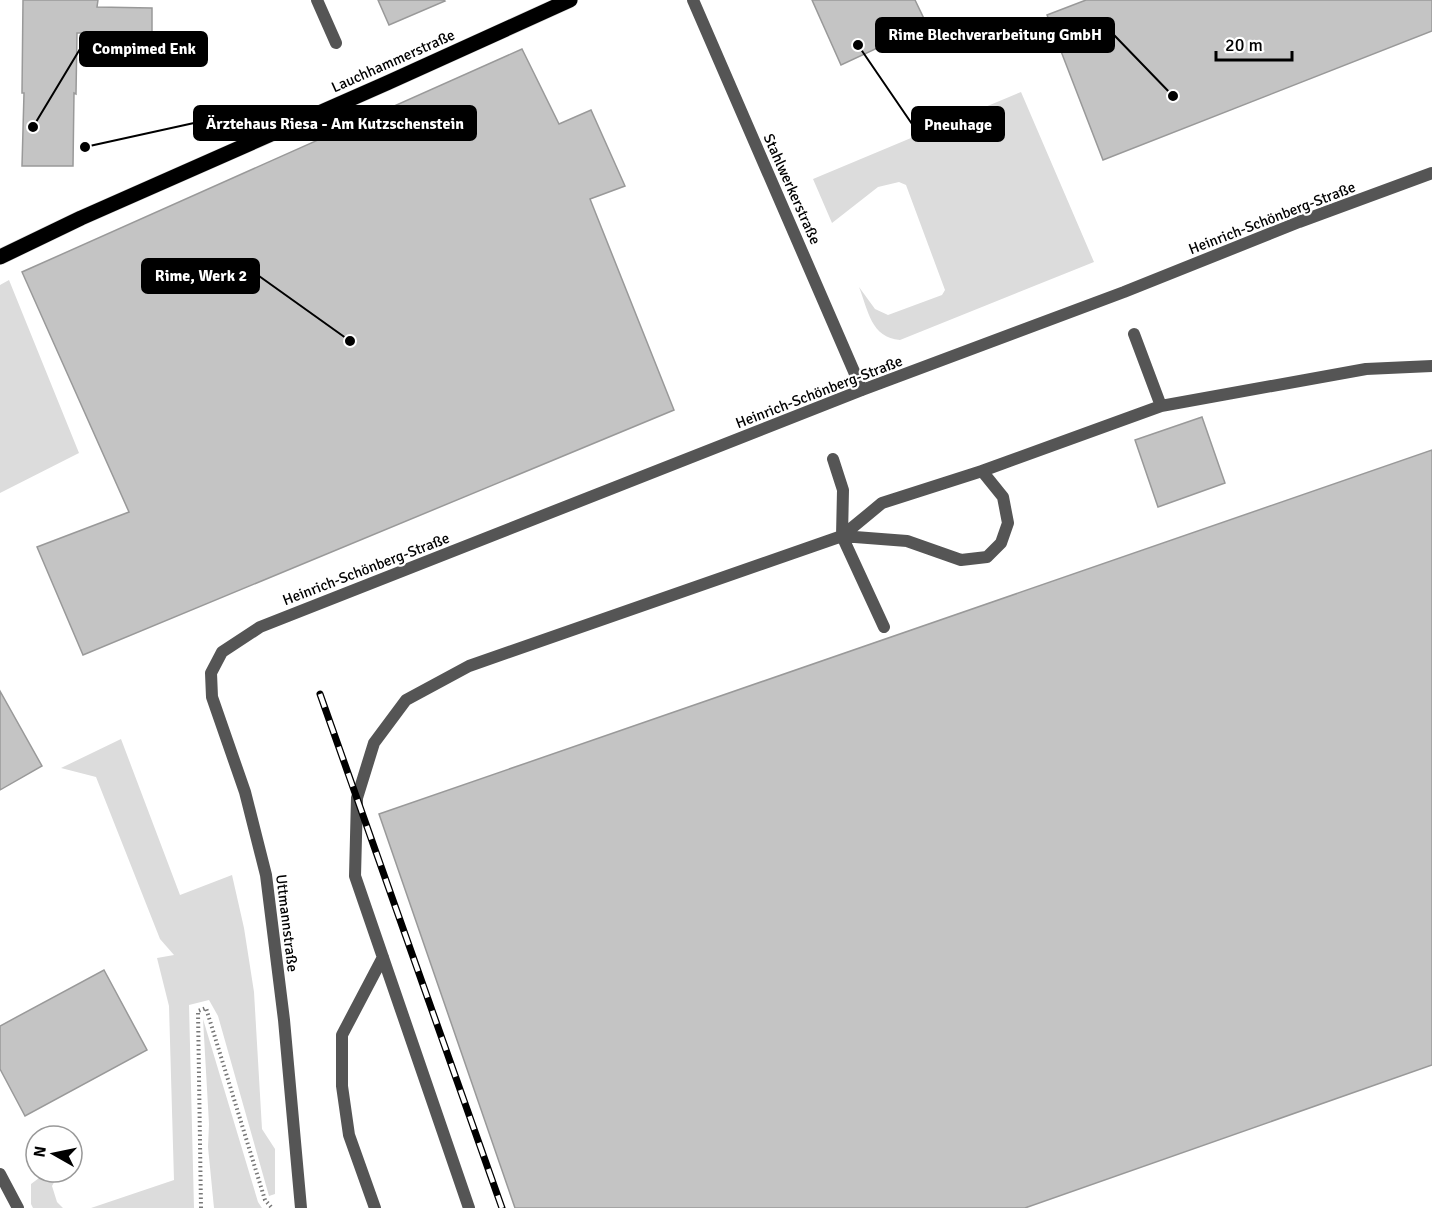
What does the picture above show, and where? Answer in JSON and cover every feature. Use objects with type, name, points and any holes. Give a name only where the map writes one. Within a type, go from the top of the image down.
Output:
[{"type":"main road","name":"Lauchhammerstraße","points":[[1,252],[570,0]]},
{"type":"street","points":[[317,0],[336,43]]},
{"type":"street","name":"Stahlwerkerstraße","points":[[693,0],[862,390]]},
{"type":"street","name":"Heinrich-Schönberg-Straße","points":[[222,652],[260,627],[862,390],[1432,173]]},
{"type":"street","points":[[1134,333],[1161,406]]},
{"type":"street","points":[[469,1208],[355,876],[357,798],[374,743],[406,700],[469,666],[842,536],[882,503],[982,471],[1161,406],[1366,369],[1432,366]]},
{"type":"street","points":[[832,459],[843,490],[842,536],[884,627]]},
{"type":"street","points":[[842,536],[907,541],[961,560],[987,557],[1001,543],[1008,523],[1004,497],[982,471]]},
{"type":"street","name":"Uttmannstraße","points":[[222,652],[212,673],[212,697],[245,792],[266,875],[284,1020],[301,1208]]},
{"type":"street","points":[[375,1208],[349,1135],[342,1086],[342,1035],[383,957]]},
{"type":"street","points":[[0,1174],[18,1208]]},
{"type":"path","points":[[201,1208],[198,1011],[206,1008],[265,1200],[272,1208]]},
{"type":"shaded area","points":[[1021,92],[1094,262],[900,340],[890,338],[883,334],[872,321],[859,287],[875,309],[888,315],[942,295],[945,290],[906,185],[899,182],[878,187],[832,223],[813,179]]},
{"type":"shaded area","points":[[9,280],[79,453],[0,493],[0,285]]},
{"type":"shaded area","points":[[121,739],[180,895],[232,875],[244,928],[254,992],[262,1129],[275,1149],[275,1194],[269,1196],[218,1016],[209,1000],[189,1005],[194,1208],[91,1208],[174,1180],[169,1006],[157,958],[174,955],[160,939],[96,777],[61,768]]},
{"type":"shaded area","points":[[203,1019],[258,1202],[262,1208],[214,1208],[208,1147],[209,1124]]},
{"type":"shaded area","points":[[31,1184],[53,1184],[57,1202],[63,1208],[33,1208]]},
{"type":"building","points":[[23,0],[98,0],[97,7],[152,8],[152,52],[92,51],[92,33],[77,33],[73,166],[22,166]]},
{"type":"building","points":[[378,0],[444,0],[445,1],[389,25]]},
{"type":"building","points":[[812,0],[915,0],[927,25],[841,65]]},
{"type":"building","points":[[1086,0],[1432,0],[1432,31],[1103,160],[1047,15]]},
{"type":"building","points":[[522,49],[559,124],[591,110],[625,186],[590,199],[674,410],[83,655],[37,547],[129,512],[22,272]]},
{"type":"building","points":[[1202,417],[1225,483],[1158,507],[1135,440]]},
{"type":"building","points":[[1432,450],[1432,1065],[1025,1208],[515,1208],[379,814]]},
{"type":"building","points":[[0,691],[42,766],[0,790]]},
{"type":"building","points":[[104,970],[147,1050],[25,1116],[0,1069],[0,1026]]},
{"type":"railway","points":[[320,694],[502,1208]]},
{"type":"place","name":"Pneuhage","points":[[858,45]]},
{"type":"place","name":"Rime Blechverarbeitung GmbH","points":[[1173,96]]},
{"type":"place","name":"Compimed Enk","points":[[33,127]]},
{"type":"place","name":"Ärztehaus Riesa - Am Kutzschenstein","points":[[85,147]]},
{"type":"place","name":"Rime, Werk 2","points":[[350,341]]}]
